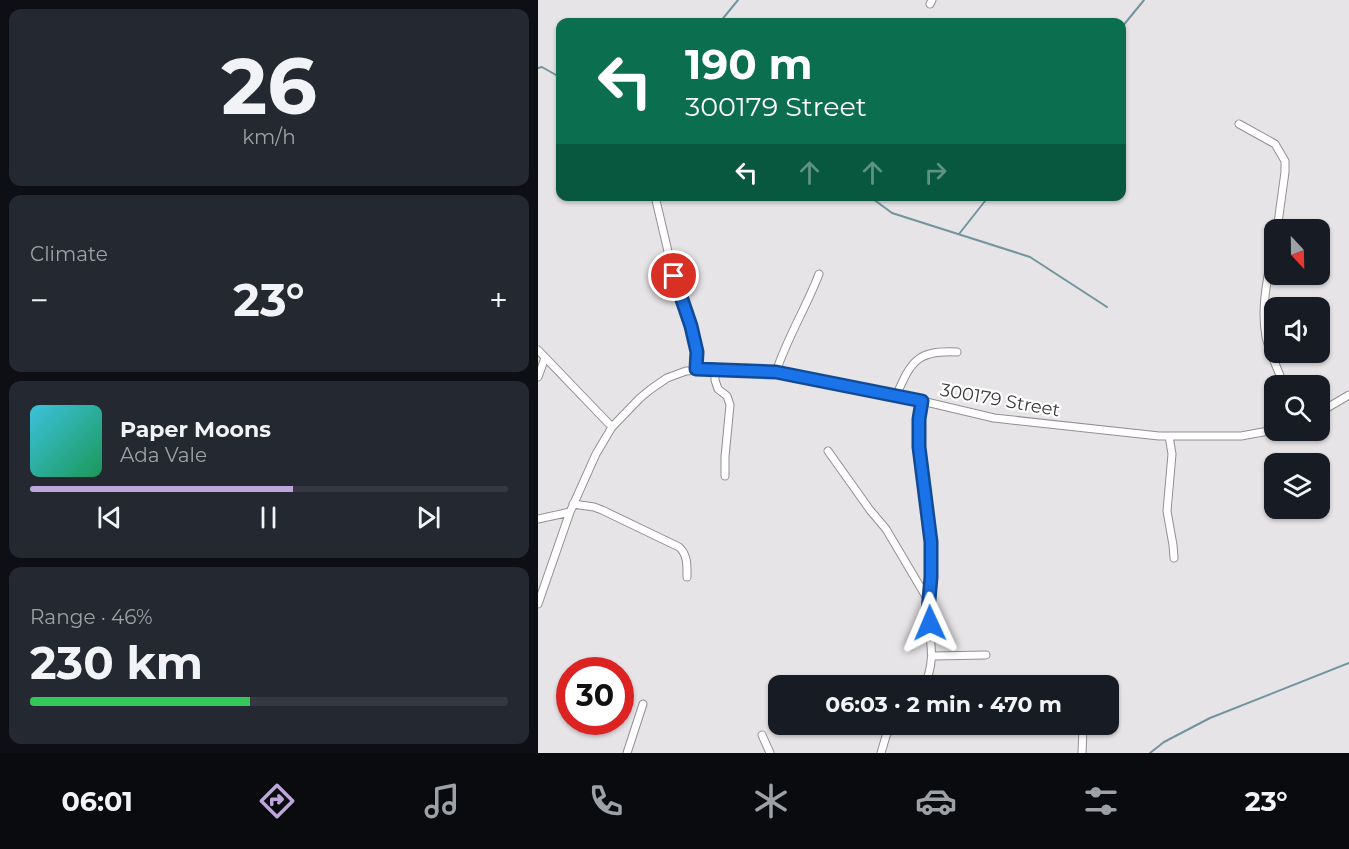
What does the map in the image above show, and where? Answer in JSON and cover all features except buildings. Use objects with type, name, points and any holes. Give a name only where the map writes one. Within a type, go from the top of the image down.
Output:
[{"type":"street","points":[[1239,124],[1275,144],[1285,161],[1279,219]]},
{"type":"street","points":[[656,201],[674,276],[691,326],[697,352],[696,369]]},
{"type":"street","points":[[776,372],[788,340],[819,274]]},
{"type":"street","points":[[1267,285],[1265,328],[1270,351],[1280,375]]},
{"type":"street","points":[[538,350],[612,427]]},
{"type":"street","points":[[896,396],[906,372],[919,359],[943,351],[957,352]]},
{"type":"street","points":[[538,377],[546,358]]},
{"type":"street","name":"300179 Street","points":[[538,604],[573,504],[596,454],[612,427],[651,389],[676,374],[696,369],[776,372],[1012,421],[1159,436],[1241,436],[1264,432]]},
{"type":"street","points":[[715,369],[716,385],[727,396],[730,405],[725,476]]},
{"type":"street","points":[[1330,406],[1348,395]]},
{"type":"street","points":[[922,401],[919,419],[919,447],[931,542],[928,611],[933,656],[928,675]]},
{"type":"street","points":[[1169,436],[1172,451],[1167,512],[1174,558]]},
{"type":"street","points":[[828,451],[886,530],[928,600]]},
{"type":"street","points":[[573,504],[594,507],[679,547],[686,558],[687,578]]},
{"type":"street","points":[[538,519],[570,512]]},
{"type":"street","points":[[933,656],[986,655]]},
{"type":"street","points":[[627,753],[643,704]]},
{"type":"street","points":[[762,735],[770,753]]},
{"type":"street","points":[[881,753],[886,735]]},
{"type":"street","points":[[1082,753],[1083,735]]},
{"type":"waterway","points":[[723,18],[738,0]]},
{"type":"waterway","points":[[1126,22],[1144,0]]},
{"type":"waterway","points":[[538,68],[542,67],[556,75]]},
{"type":"waterway","points":[[876,201],[892,213],[1030,257],[1107,307]]},
{"type":"waterway","points":[[959,234],[985,201]]},
{"type":"waterway","points":[[1150,753],[1164,742],[1210,718],[1349,663]]},
{"type":"route","points":[[674,276],[691,326],[697,352],[696,369],[776,372],[922,401],[919,419],[919,447],[931,542],[932,559],[928,600],[930,623]]}]
